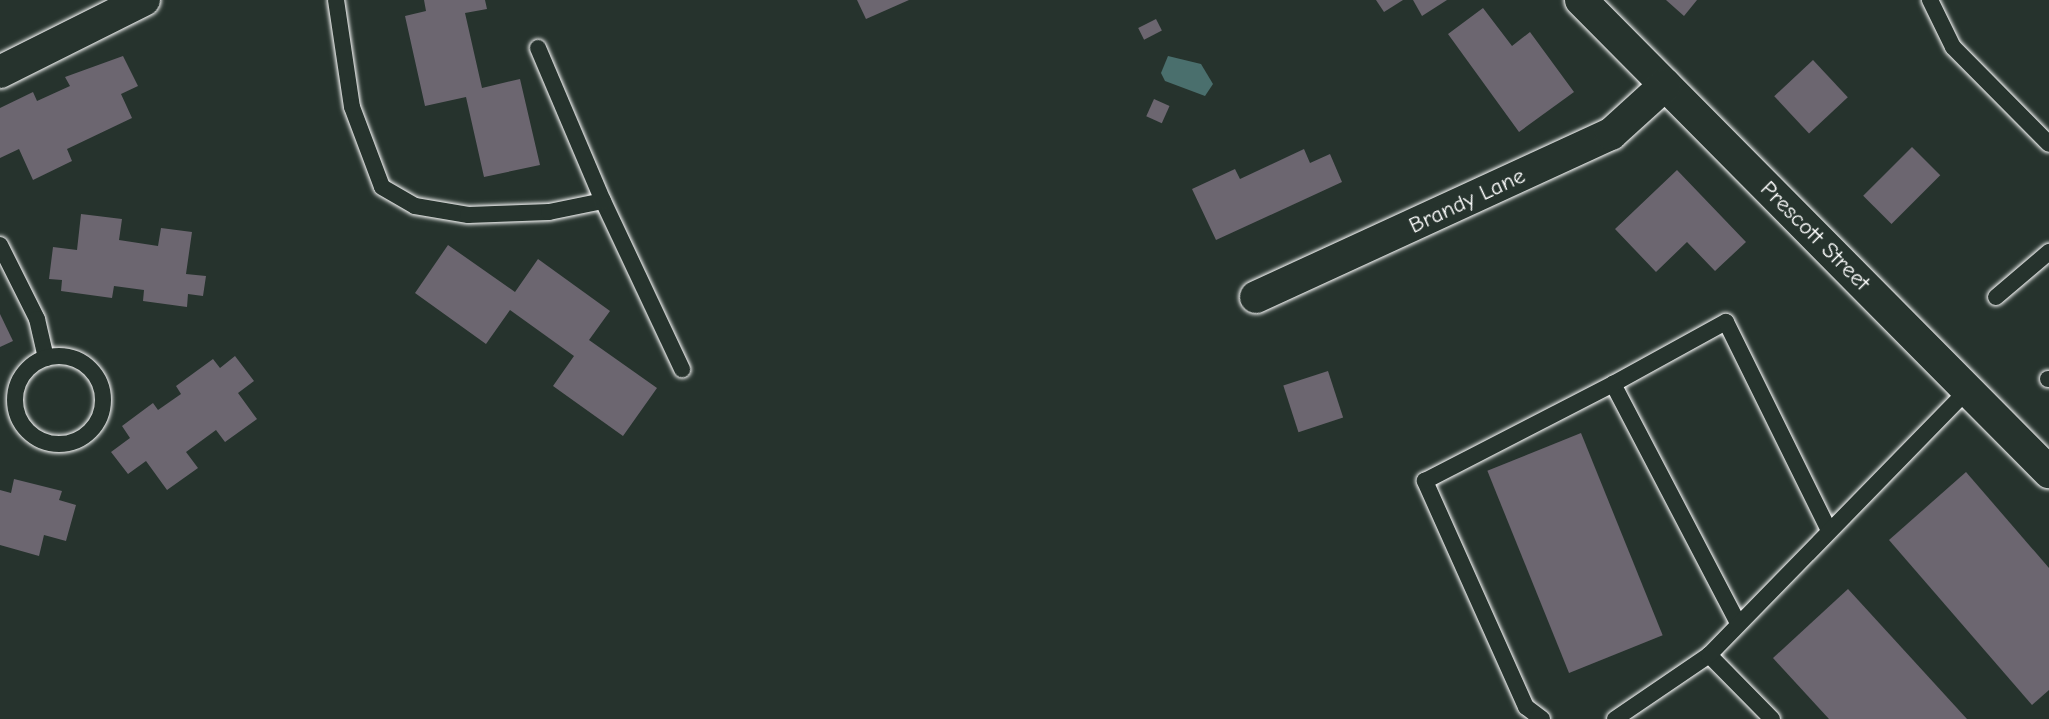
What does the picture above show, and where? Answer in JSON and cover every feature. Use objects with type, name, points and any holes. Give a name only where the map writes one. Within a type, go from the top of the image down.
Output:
[{"type":"street","points":[[0,72],[144,0]]},
{"type":"street","name":"Prescott Street","points":[[1581,0],[2049,472]]},
{"type":"street","name":"Brandy Lane","points":[[1256,297],[1611,134],[1665,85]]},
{"type":"lane","points":[[336,0],[360,138],[369,167],[390,194],[415,206],[468,215],[549,212],[603,201]]},
{"type":"lane","points":[[1930,0],[1953,47],[2049,144]]},
{"type":"lane","points":[[538,48],[603,201],[682,369]]},
{"type":"lane","points":[[0,245],[37,319],[46,358]]},
{"type":"lane","points":[[1996,297],[2049,252]]},
{"type":"lane","points":[[1542,719],[1526,707],[1425,481],[1726,322],[1829,530]]},
{"type":"lane","points":[[46,358],[87,366],[102,390],[99,419],[66,444],[37,439],[18,417],[19,381],[46,358]]},
{"type":"lane","points":[[1613,384],[1738,622]]},
{"type":"lane","points":[[1615,719],[1709,656],[1738,622],[1968,390]]},
{"type":"lane","points":[[1709,656],[1772,719]]},
{"type":"water","points":[[1168,56],[1201,64],[1213,84],[1205,96],[1165,81],[1161,73]]},
{"type":"building","points":[[424,0],[485,0],[487,9],[465,13],[482,88],[520,79],[540,165],[484,177],[466,97],[425,106],[405,16],[426,11]]},
{"type":"building","points":[[857,0],[909,0],[866,19]]},
{"type":"building","points":[[1376,0],[1403,0],[1384,12]]},
{"type":"building","points":[[1413,0],[1447,0],[1422,16]]},
{"type":"building","points":[[1666,0],[1697,0],[1684,16]]},
{"type":"building","points":[[1483,8],[1512,46],[1530,32],[1574,92],[1519,132],[1448,34]]},
{"type":"building","points":[[1156,19],[1162,31],[1144,40],[1138,28]]},
{"type":"building","points":[[123,56],[138,86],[121,94],[132,118],[67,149],[72,161],[33,180],[19,149],[0,158],[0,108],[33,92],[37,101],[70,86],[65,77]]},
{"type":"building","points":[[1813,60],[1848,97],[1809,133],[1774,96]]},
{"type":"building","points":[[1154,99],[1170,106],[1162,123],[1146,116]]},
{"type":"building","points":[[1912,147],[1940,175],[1891,224],[1863,196]]},
{"type":"building","points":[[1304,149],[1310,163],[1330,154],[1342,182],[1216,240],[1192,189],[1235,169],[1240,179]]},
{"type":"building","points":[[1677,170],[1746,242],[1715,271],[1687,242],[1656,272],[1615,229]]},
{"type":"building","points":[[81,214],[122,219],[119,240],[158,246],[161,228],[192,232],[186,274],[206,276],[203,296],[188,294],[187,307],[143,301],[144,290],[114,286],[112,298],[61,291],[62,280],[49,279],[53,247],[77,250]]},
{"type":"building","points":[[448,245],[515,292],[538,259],[610,311],[589,340],[657,388],[623,436],[553,386],[574,356],[510,310],[486,344],[415,293]]},
{"type":"building","points":[[0,314],[13,341],[0,347]]},
{"type":"building","points":[[235,356],[254,381],[238,393],[257,419],[225,442],[216,430],[186,452],[198,468],[167,490],[146,461],[128,474],[111,452],[130,438],[122,426],[153,403],[158,410],[181,394],[176,386],[213,359],[220,368]]},
{"type":"building","points":[[1328,371],[1343,418],[1298,432],[1283,386]]},
{"type":"building","points":[[1581,433],[1663,635],[1569,673],[1487,471]]},
{"type":"building","points":[[1966,472],[2049,568],[2049,690],[2032,705],[1889,540]]},
{"type":"building","points":[[14,479],[62,491],[59,500],[76,505],[66,541],[44,535],[39,556],[0,545],[0,490],[11,493]]},
{"type":"building","points":[[1848,589],[1967,719],[1829,719],[1773,658]]}]
